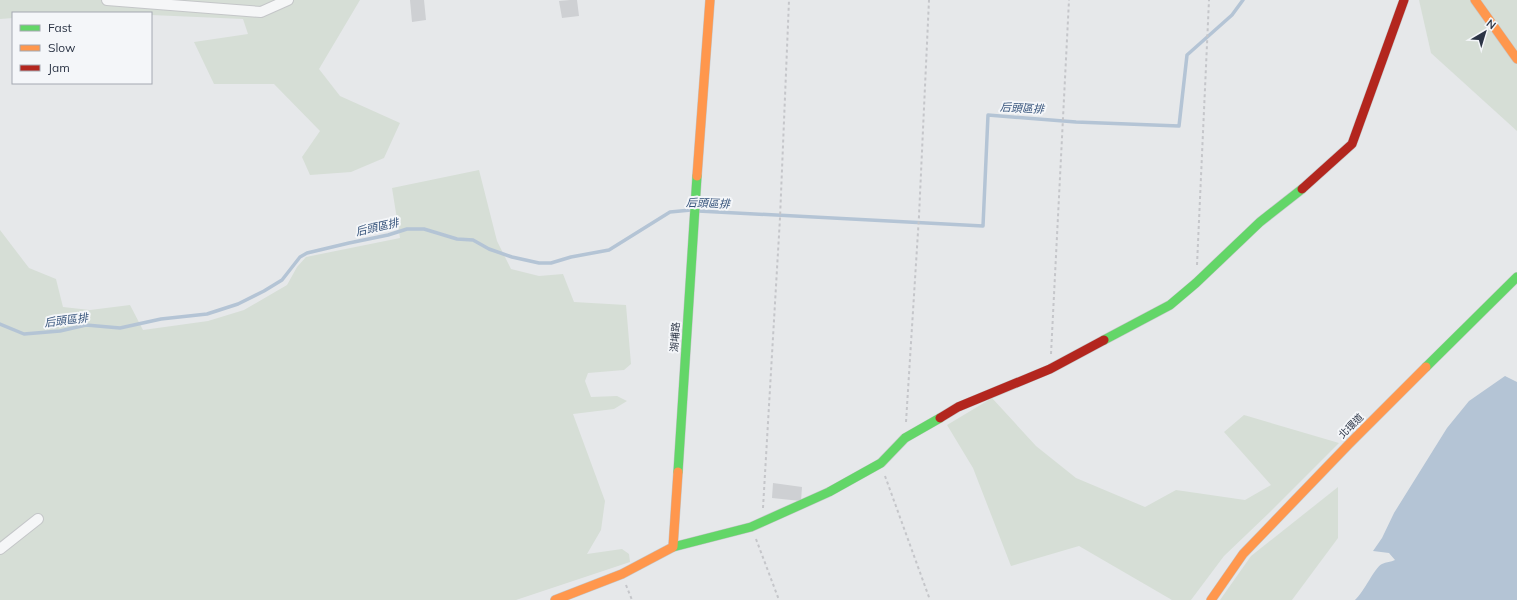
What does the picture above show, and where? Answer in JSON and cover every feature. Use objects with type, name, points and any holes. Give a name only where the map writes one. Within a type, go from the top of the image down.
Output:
[{"type":"street","points":[[107,0],[261,12],[288,0]]},
{"type":"street","name":"湖埔路","points":[[673,547],[694,214],[710,0]]},
{"type":"street","points":[[555,600],[622,574],[673,547],[751,527],[829,492],[881,463],[905,438],[958,407],[1050,369],[1170,305],[1196,283],[1260,222],[1300,190],[1352,144],[1404,0]]},
{"type":"street","points":[[1475,0],[1517,59]]},
{"type":"street","name":"北環道","points":[[1211,600],[1243,554],[1349,444],[1517,277]]},
{"type":"street","points":[[0,549],[38,519]]},
{"type":"path","points":[[763,521],[780,218],[789,0]]},
{"type":"path","points":[[905,438],[919,216],[929,0]]},
{"type":"path","points":[[1050,369],[1069,0]]},
{"type":"path","points":[[1196,283],[1209,0]]},
{"type":"path","points":[[881,463],[930,600]]},
{"type":"path","points":[[751,527],[780,600]]},
{"type":"shaded area","points":[[0,0],[360,0],[319,69],[340,96],[400,123],[384,158],[351,172],[310,175],[302,157],[320,131],[274,84],[214,84],[194,42],[248,34],[243,19],[152,15],[152,12],[12,12],[12,18],[0,19]]},
{"type":"shaded area","points":[[1419,0],[1517,0],[1517,131],[1431,53]]},
{"type":"shaded area","points":[[479,170],[497,241],[511,269],[539,276],[563,274],[574,302],[626,305],[631,364],[624,370],[588,373],[585,381],[591,397],[617,396],[627,401],[614,409],[573,414],[605,501],[601,530],[587,554],[622,549],[629,554],[630,562],[516,600],[0,600],[0,230],[29,268],[56,279],[63,307],[90,310],[130,305],[143,330],[208,321],[244,310],[287,285],[297,267],[306,257],[400,238],[392,188]]},
{"type":"shaded area","points":[[992,398],[1036,446],[1076,478],[1145,507],[1176,490],[1245,500],[1271,485],[1224,432],[1244,415],[1339,443],[1224,556],[1191,600],[1172,600],[1079,546],[1011,566],[973,468],[947,425]]},
{"type":"shaded area","points":[[1338,487],[1338,538],[1292,600],[1220,600],[1251,556]]},
{"type":"water","points":[[1505,376],[1517,382],[1517,600],[1355,600],[1379,566],[1395,560],[1389,553],[1373,551],[1382,538],[1394,513],[1447,428],[1469,401]]},
{"type":"building","points":[[410,0],[424,0],[426,20],[412,22]]},
{"type":"building","points":[[577,0],[579,16],[562,18],[559,1]]},
{"type":"building","points":[[773,483],[802,487],[801,501],[772,498]]},
{"type":"waterway","name":"后頭區排","points":[[698,211],[983,226],[988,115],[1076,122],[1179,126],[1187,55],[1232,15],[1243,0]]},
{"type":"waterway","name":"后頭區排","points":[[0,324],[24,334],[60,331],[86,325],[120,328],[161,319],[207,314],[238,304],[264,291],[282,280],[300,257],[307,253],[388,235],[407,229],[424,229],[457,239],[473,240],[489,249],[512,257],[539,263],[551,263],[571,257],[609,250],[670,212],[691,210]]},
{"type":"traffic: fast","points":[[678,472],[697,176]]},
{"type":"traffic: fast","points":[[1104,340],[1170,305],[1196,283],[1260,222],[1302,189]]},
{"type":"traffic: fast","points":[[1426,367],[1517,277]]},
{"type":"traffic: fast","points":[[673,547],[751,527],[829,492],[881,463],[905,438],[940,418]]},
{"type":"traffic: slow","points":[[697,176],[710,0]]},
{"type":"traffic: slow","points":[[1475,0],[1517,59]]},
{"type":"traffic: slow","points":[[1211,600],[1243,554],[1426,367]]},
{"type":"traffic: slow","points":[[555,600],[622,574],[673,547],[678,472]]},
{"type":"traffic: jam","points":[[1302,189],[1352,144],[1404,0]]},
{"type":"traffic: jam","points":[[940,418],[958,407],[1050,369],[1104,340]]}]
